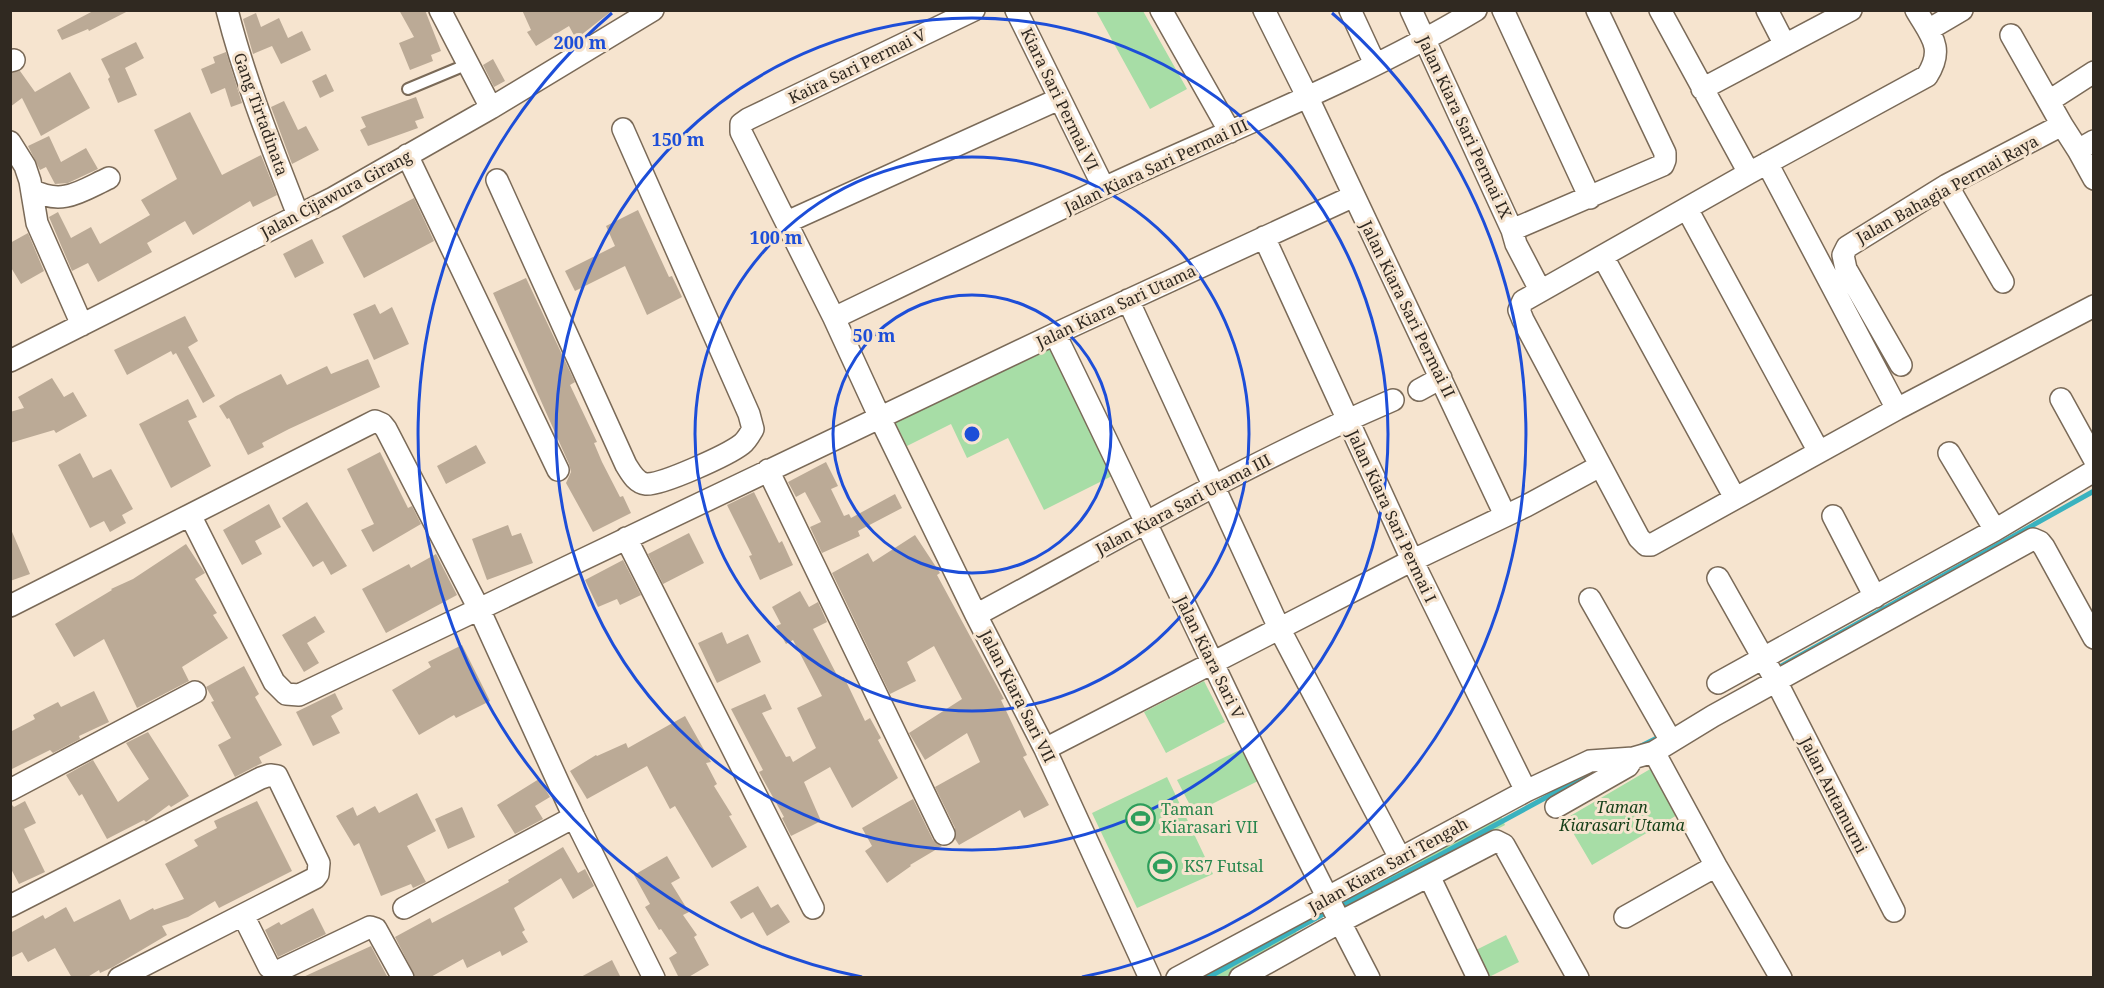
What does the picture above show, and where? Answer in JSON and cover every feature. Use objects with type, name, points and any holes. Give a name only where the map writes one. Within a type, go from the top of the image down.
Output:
[{"type":"street","name":"Gang Tirtadinata","points":[[227,10],[237,49],[260,118],[298,215]]},
{"type":"street","points":[[440,10],[491,108]]},
{"type":"street","name":"Jalan Cijawura Girang","points":[[10,361],[298,215],[407,156],[653,10]]},
{"type":"street","name":"Kaira Sari Permai V","points":[[741,124],[974,10]]},
{"type":"street","name":"Kiara Sari Permai VI","points":[[1016,10],[1104,188]]},
{"type":"street","points":[[1161,10],[1230,132]]},
{"type":"street","name":"Jalan Kiara Sari Permai II","points":[[1264,10],[1505,515]]},
{"type":"street","points":[[1350,10],[1375,64]]},
{"type":"street","name":"Jalan Kiara Sari Permai IX","points":[[1411,10],[1540,290]]},
{"type":"street","name":"Jalan Kiara Sari Permai III","points":[[834,318],[1104,188],[1375,64],[1425,40],[1476,10]]},
{"type":"street","points":[[1503,10],[1590,198]]},
{"type":"street","points":[[1514,237],[1590,198],[1663,165],[1665,160],[1665,153],[1597,10]]},
{"type":"street","points":[[1660,10],[1702,89],[1758,168],[1897,410]]},
{"type":"street","points":[[1767,10],[1785,45]]},
{"type":"street","points":[[1702,89],[1851,10]]},
{"type":"street","points":[[1916,10],[1937,48],[1935,64],[1927,76],[1540,290],[1523,301],[1518,310],[1639,538],[1646,545],[1651,545],[1819,452],[2094,306]]},
{"type":"street","points":[[1928,30],[1962,10]]},
{"type":"street","points":[[2011,35],[2062,125],[2086,145],[2094,179]]},
{"type":"street","points":[[2049,101],[2094,72]]},
{"type":"street","points":[[787,222],[1059,99]]},
{"type":"street","name":"Jalan Kiara Sari VII","points":[[741,124],[741,132],[834,318],[976,615],[1046,749],[1150,978]]},
{"type":"street","name":"Jalan Bahagia Permai Raya","points":[[1901,365],[1846,269],[1843,255],[1847,247],[1947,185],[2062,125]]},
{"type":"street","points":[[497,180],[626,465],[634,477],[643,484],[657,483],[713,460],[744,442],[753,429],[749,414],[623,129]]},
{"type":"street","points":[[10,142],[25,166],[32,190],[37,223],[82,325]]},
{"type":"street","points":[[407,156],[558,470]]},
{"type":"street","points":[[32,190],[39,194],[69,197],[109,178]]},
{"type":"street","points":[[1947,185],[2003,282]]},
{"type":"street","name":"Jalan Kiara Sari Utama","points":[[190,515],[274,682],[286,694],[299,695],[1055,334],[1354,196]]},
{"type":"street","points":[[1687,209],[1819,452]]},
{"type":"street","name":"Jalan Kiara Sari Permai I","points":[[1264,237],[1412,560],[1526,791]]},
{"type":"street","points":[[1603,257],[1735,498]]},
{"type":"street","points":[[1128,300],[1279,628],[1400,858]]},
{"type":"street","name":"Jalan Kiara Sari V","points":[[1055,334],[1148,523],[1212,664],[1369,978]]},
{"type":"street","points":[[1419,390],[1441,378]]},
{"type":"street","points":[[2061,399],[2094,459]]},
{"type":"street","name":"Jalan Kiara Sari Utama III","points":[[976,615],[1213,486],[1346,420],[1393,400]]},
{"type":"street","points":[[10,606],[375,421],[382,424],[479,609],[574,817],[654,978]]},
{"type":"street","points":[[1949,453],[1995,530]]},
{"type":"street","points":[[713,460],[726,490]]},
{"type":"street","points":[[1046,749],[1412,560],[1600,466]]},
{"type":"street","points":[[690,469],[706,500]]},
{"type":"street","points":[[768,470],[944,834]]},
{"type":"street","points":[[1771,672],[1875,597],[2094,471]]},
{"type":"street","points":[[1833,516],[1875,597]]},
{"type":"street","points":[[626,538],[813,908]]},
{"type":"street","points":[[1718,683],[1771,672],[2033,539],[2044,547],[2094,638]]},
{"type":"street","name":"Jalan Antamurni","points":[[1718,578],[1771,672],[1894,911]]},
{"type":"street","points":[[1590,599],[1662,746],[1716,866],[1781,978]]},
{"type":"street","name":"Jalan Kiara Sari Tengah","points":[[1253,975],[1400,858],[1526,791],[1590,761],[1618,758],[1662,746],[1771,672]]},
{"type":"street","points":[[10,790],[195,692]]},
{"type":"street","points":[[1556,807],[1628,766],[1618,758]]},
{"type":"street","points":[[10,906],[261,778],[275,775],[279,777],[320,863],[318,874],[311,881],[119,978]]},
{"type":"street","points":[[404,908],[574,817]]},
{"type":"street","name":"Jalan Kiara Sari Tengah","points":[[1177,978],[1335,910],[1429,876],[1492,842],[1501,842],[1504,845],[1578,978]]},
{"type":"street","points":[[1625,917],[1716,866]]},
{"type":"street","points":[[1429,876],[1478,978]]},
{"type":"street","points":[[243,915],[269,967],[276,972],[370,927],[376,929],[403,978]]},
{"type":"lane","points":[[408,89],[468,64]]},
{"type":"green space","points":[[1096,11],[1143,11],[1187,89],[1150,109]]},
{"type":"green space","points":[[1053,343],[1118,473],[1044,510],[1008,438],[967,458],[951,424],[907,446],[895,422]]},
{"type":"green space","points":[[1204,681],[1225,722],[1166,753],[1144,712]]},
{"type":"green space","points":[[1246,747],[1262,779],[1194,813],[1177,780]]},
{"type":"green space","name":"Taman Kiarasari Utama","points":[[1652,768],[1679,814],[1592,865],[1565,819]]},
{"type":"green space","points":[[1167,777],[1213,874],[1137,908],[1092,813]]},
{"type":"green space","points":[[1501,816],[1505,825],[1345,911],[1340,902]]},
{"type":"green space","points":[[1289,919],[1301,941],[1237,977],[1177,978]]},
{"type":"green space","points":[[1506,935],[1519,962],[1489,977],[1476,950]]},
{"type":"building","points":[[95,10],[130,10],[89,31],[88,29],[62,40],[57,30]]},
{"type":"building","points":[[399,10],[425,10],[441,51],[431,55],[433,61],[410,70],[399,43],[414,37]]},
{"type":"building","points":[[522,10],[613,10],[576,39],[569,26],[536,46],[527,32],[531,30]]},
{"type":"building","points":[[256,13],[261,27],[279,18],[288,38],[302,31],[311,50],[281,64],[272,46],[253,54],[243,19]]},
{"type":"building","points":[[136,42],[144,58],[125,68],[137,95],[118,103],[108,79],[110,77],[101,59]]},
{"type":"building","points":[[226,52],[242,103],[231,107],[225,88],[211,94],[201,69],[215,63],[213,57]]},
{"type":"building","points":[[493,59],[505,81],[494,87],[483,65]]},
{"type":"building","points":[[20,71],[35,92],[70,72],[90,108],[41,136],[22,98],[10,107],[10,73]]},
{"type":"building","points":[[326,74],[334,91],[320,98],[312,81]]},
{"type":"building","points":[[416,97],[424,118],[415,121],[418,128],[368,146],[360,130],[366,127],[361,117]]},
{"type":"building","points":[[284,101],[298,130],[306,126],[319,150],[292,164],[271,107]]},
{"type":"building","points":[[190,112],[222,175],[261,155],[277,195],[253,207],[250,201],[193,235],[185,221],[147,243],[152,252],[98,282],[88,263],[72,271],[49,217],[58,212],[71,238],[91,227],[100,244],[150,215],[141,200],[177,179],[154,130]]},
{"type":"building","points":[[49,136],[61,162],[86,148],[98,169],[68,183],[55,184],[46,167],[40,170],[28,146]]},
{"type":"building","points":[[414,198],[434,241],[364,278],[342,236]]},
{"type":"building","points":[[638,210],[669,277],[672,276],[682,297],[647,315],[625,266],[575,291],[565,271],[615,246],[606,226]]},
{"type":"building","points":[[28,233],[44,271],[21,284],[10,266],[10,243]]},
{"type":"building","points":[[312,239],[324,263],[295,278],[283,254]]},
{"type":"building","points":[[526,278],[575,382],[570,385],[597,442],[594,443],[602,462],[631,513],[593,532],[566,483],[571,472],[569,464],[493,293]]},
{"type":"building","points":[[375,304],[380,314],[392,307],[409,344],[374,360],[353,314]]},
{"type":"building","points":[[185,316],[198,341],[188,347],[215,396],[203,403],[176,353],[173,355],[171,351],[127,375],[114,350]]},
{"type":"building","points":[[368,359],[380,387],[289,429],[262,443],[264,447],[248,455],[229,418],[227,419],[219,406],[281,374],[287,385],[327,366],[331,374]]},
{"type":"building","points":[[52,378],[64,397],[73,392],[87,416],[56,433],[54,430],[10,443],[10,412],[24,408],[18,397]]},
{"type":"building","points":[[188,399],[197,417],[188,421],[211,466],[171,488],[139,424]]},
{"type":"building","points":[[476,445],[486,463],[446,484],[437,466]]},
{"type":"building","points":[[380,452],[408,508],[412,506],[421,524],[373,552],[361,530],[374,524],[347,469]]},
{"type":"building","points":[[80,453],[93,478],[111,469],[133,509],[122,515],[126,523],[110,532],[104,521],[90,528],[58,465]]},
{"type":"building","points":[[826,462],[838,486],[831,489],[844,516],[849,514],[851,518],[895,494],[902,508],[858,531],[860,536],[822,553],[810,527],[821,522],[805,492],[796,497],[788,482]]},
{"type":"building","points":[[754,492],[779,543],[782,541],[793,565],[760,580],[749,556],[752,555],[727,505]]},
{"type":"building","points":[[307,502],[347,566],[331,575],[323,561],[313,567],[282,518]]},
{"type":"building","points":[[269,504],[281,527],[255,541],[262,554],[242,565],[223,530]]},
{"type":"building","points":[[508,525],[512,536],[521,533],[533,563],[487,580],[472,539]]},
{"type":"building","points":[[10,527],[30,574],[10,581]]},
{"type":"building","points":[[689,533],[704,563],[663,584],[648,554]]},
{"type":"building","points":[[915,535],[940,573],[937,575],[1004,699],[1001,700],[1027,755],[1023,757],[1049,805],[1024,818],[1020,810],[959,845],[955,839],[955,828],[935,787],[980,762],[967,733],[925,760],[909,733],[962,699],[934,646],[907,662],[916,681],[890,694],[832,573],[868,553],[873,562]]},
{"type":"building","points":[[186,544],[205,573],[195,579],[217,613],[213,615],[228,638],[182,667],[189,681],[137,708],[104,639],[74,657],[55,624],[111,589],[133,579]]},
{"type":"building","points":[[436,554],[457,595],[386,633],[362,589],[409,564],[411,568]]},
{"type":"building","points":[[623,560],[641,595],[620,605],[617,599],[598,607],[585,580]]},
{"type":"building","points":[[800,591],[809,607],[818,602],[827,622],[813,629],[839,679],[844,677],[865,721],[870,718],[881,738],[878,740],[898,778],[852,808],[830,767],[804,782],[821,821],[791,836],[782,818],[784,817],[759,772],[763,770],[731,709],[765,694],[772,709],[762,713],[786,757],[790,756],[793,762],[816,748],[797,708],[822,696],[793,640],[786,644],[776,626],[781,624],[772,607]]},
{"type":"building","points":[[315,616],[325,632],[307,643],[319,663],[304,672],[282,635]]},
{"type":"building","points":[[722,632],[727,644],[748,634],[761,662],[717,683],[698,643]]},
{"type":"building","points":[[462,645],[490,701],[456,718],[454,715],[419,735],[392,690],[431,667],[428,662]]},
{"type":"building","points":[[244,666],[259,694],[255,697],[282,745],[259,757],[262,763],[235,777],[218,745],[231,738],[211,702],[214,701],[206,687]]},
{"type":"building","points":[[94,691],[109,722],[79,736],[80,739],[53,753],[50,750],[10,770],[10,732],[35,719],[33,715],[58,702],[61,707]]},
{"type":"building","points":[[335,693],[343,709],[331,716],[340,733],[313,746],[296,712]]},
{"type":"building","points":[[685,716],[711,762],[706,763],[717,784],[714,786],[732,815],[729,816],[747,847],[712,868],[675,806],[670,809],[647,766],[587,799],[570,771],[596,755],[626,743],[628,748]]},
{"type":"building","points":[[148,732],[189,796],[171,807],[169,805],[146,822],[144,820],[107,839],[82,794],[79,796],[66,775],[93,760],[118,802],[149,779],[126,743]]},
{"type":"building","points":[[539,779],[550,797],[535,806],[543,819],[515,834],[497,805]]},
{"type":"building","points":[[417,793],[436,831],[407,846],[426,882],[413,888],[411,884],[381,896],[359,843],[354,846],[336,816],[353,807],[357,816],[375,806],[379,813]]},
{"type":"building","points":[[913,799],[933,840],[942,846],[910,865],[887,883],[865,851],[872,846],[862,828]]},
{"type":"building","points":[[25,801],[36,823],[24,829],[45,872],[19,884],[10,867],[10,803],[14,807]]},
{"type":"building","points":[[257,801],[292,871],[219,908],[215,901],[188,917],[162,926],[167,935],[113,967],[100,973],[99,970],[86,978],[72,978],[55,948],[28,962],[22,952],[10,958],[10,933],[43,915],[45,919],[66,907],[74,922],[120,899],[130,920],[153,908],[154,910],[184,899],[165,864],[198,846],[194,840],[217,828],[214,821]]},
{"type":"building","points":[[462,807],[475,837],[448,849],[435,819]]},
{"type":"building","points":[[563,847],[578,873],[585,869],[594,886],[573,899],[561,878],[514,908],[528,942],[502,956],[500,951],[467,968],[463,959],[429,978],[416,978],[395,937],[430,918],[432,923],[474,901],[509,882],[508,880]]},
{"type":"building","points":[[667,856],[680,878],[671,883],[689,912],[683,915],[697,935],[694,937],[709,965],[687,978],[679,978],[669,958],[677,953],[645,907],[650,904],[634,875]]},
{"type":"building","points":[[758,886],[771,908],[778,904],[790,922],[767,936],[753,912],[741,919],[730,902]]},
{"type":"building","points":[[313,908],[326,934],[278,957],[265,930],[279,922],[281,925]]},
{"type":"building","points":[[371,946],[388,978],[301,978]]},
{"type":"building","points":[[612,960],[621,978],[579,978]]},
{"type":"waterway","points":[[1776,669],[2094,491]]},
{"type":"waterway","points":[[1641,746],[1659,737]]},
{"type":"waterway","points":[[1338,907],[1593,772],[1603,771]]},
{"type":"waterway","points":[[1207,978],[1329,911]]},
{"type":"place","name":"Taman Kiarasari VII","points":[[1140,818]]},
{"type":"place","name":"KS7 Futsal","points":[[1163,866]]}]
